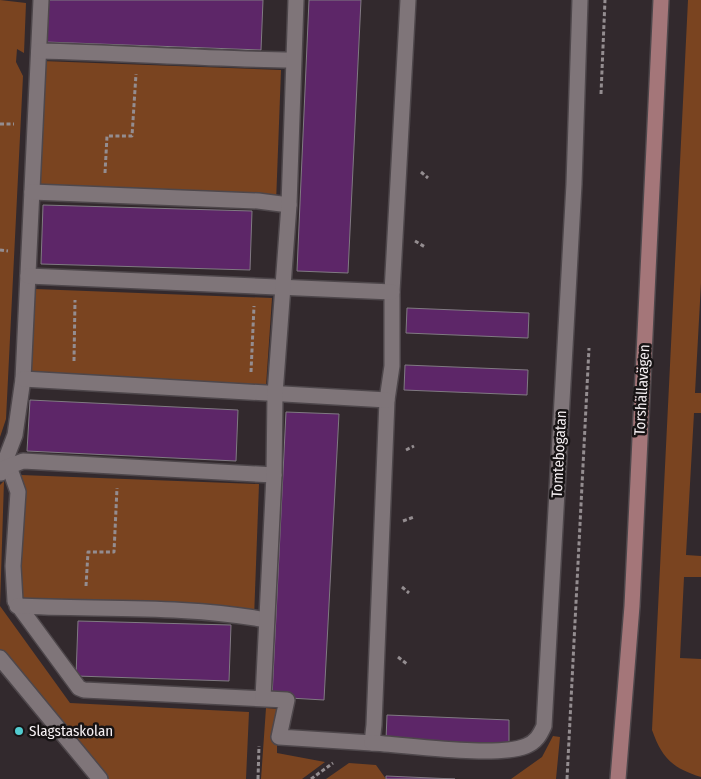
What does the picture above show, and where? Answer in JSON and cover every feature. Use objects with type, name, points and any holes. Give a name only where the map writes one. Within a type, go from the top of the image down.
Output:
[{"type":"main road","name":"Torshällavägen","points":[[618,779],[632,606],[661,0]]},
{"type":"street","points":[[1,473],[15,436],[23,379],[41,0]]},
{"type":"street","points":[[1,473],[11,472],[18,492],[13,566],[14,596],[17,606],[79,688],[84,690],[262,698],[274,475],[275,394],[288,205],[296,0]]},
{"type":"street","points":[[372,743],[387,400],[392,366],[392,292],[408,0]]},
{"type":"street","name":"Tomtebogatan","points":[[262,698],[287,700],[279,737],[501,751],[529,745],[539,736],[544,726],[574,175],[580,0]]},
{"type":"street","points":[[39,52],[137,53],[231,60],[293,60]]},
{"type":"street","points":[[32,192],[258,201],[288,205]]},
{"type":"street","points":[[28,276],[392,292]]},
{"type":"street","points":[[23,379],[387,400]]},
{"type":"street","points":[[1,473],[23,461],[274,475]]},
{"type":"street","points":[[17,606],[85,610],[172,611],[242,616],[266,620]]},
{"type":"street","points":[[0,658],[100,779]]},
{"type":"path","points":[[601,99],[605,0]]},
{"type":"path","points":[[104,194],[108,136],[132,136],[137,53]]},
{"type":"path","points":[[74,382],[75,278]]},
{"type":"path","points":[[250,392],[254,285]]},
{"type":"path","points":[[567,779],[589,346]]},
{"type":"path","points":[[85,610],[88,552],[114,552],[118,467]]},
{"type":"shaded area","points":[[0,0],[26,3],[24,53],[17,49],[16,62],[23,76],[6,419],[0,437]]},
{"type":"shaded area","points":[[688,0],[701,0],[701,283],[695,393],[701,393],[701,413],[694,413],[686,555],[701,556],[701,577],[684,577],[680,658],[701,659],[701,777],[675,766],[669,761],[660,748],[652,730]]},
{"type":"shaded area","points":[[42,61],[281,70],[276,203],[37,194]]},
{"type":"shaded area","points":[[35,289],[272,298],[266,386],[34,377],[23,367],[26,299]]},
{"type":"shaded area","points":[[21,475],[259,484],[254,618],[16,608]]},
{"type":"shaded area","points":[[4,481],[0,606],[0,485]]},
{"type":"shaded area","points":[[0,606],[70,703],[249,712],[246,779],[98,779],[0,663]]},
{"type":"shaded area","points":[[266,708],[277,709],[277,753],[325,762],[302,779],[261,779]]},
{"type":"shaded area","points":[[553,736],[560,737],[556,779],[511,779],[542,757]]},
{"type":"shaded area","points":[[349,763],[376,765],[386,779],[326,779]]},
{"type":"building","points":[[48,0],[263,0],[261,50],[46,42]]},
{"type":"building","points":[[309,0],[361,0],[348,273],[297,271]]},
{"type":"building","points":[[43,205],[252,211],[250,270],[41,264]]},
{"type":"building","points":[[407,308],[529,313],[528,338],[406,333]]},
{"type":"building","points":[[405,365],[528,370],[527,395],[404,390]]},
{"type":"building","points":[[30,400],[238,410],[236,461],[27,451]]},
{"type":"building","points":[[286,412],[339,414],[324,700],[272,697]]},
{"type":"building","points":[[78,621],[231,625],[229,681],[76,676]]},
{"type":"building","points":[[387,715],[509,720],[509,745],[386,740]]},
{"type":"building","points":[[386,776],[455,779],[386,779]]},
{"type":"place","name":"Slagstaskolan","points":[[19,731]]}]
